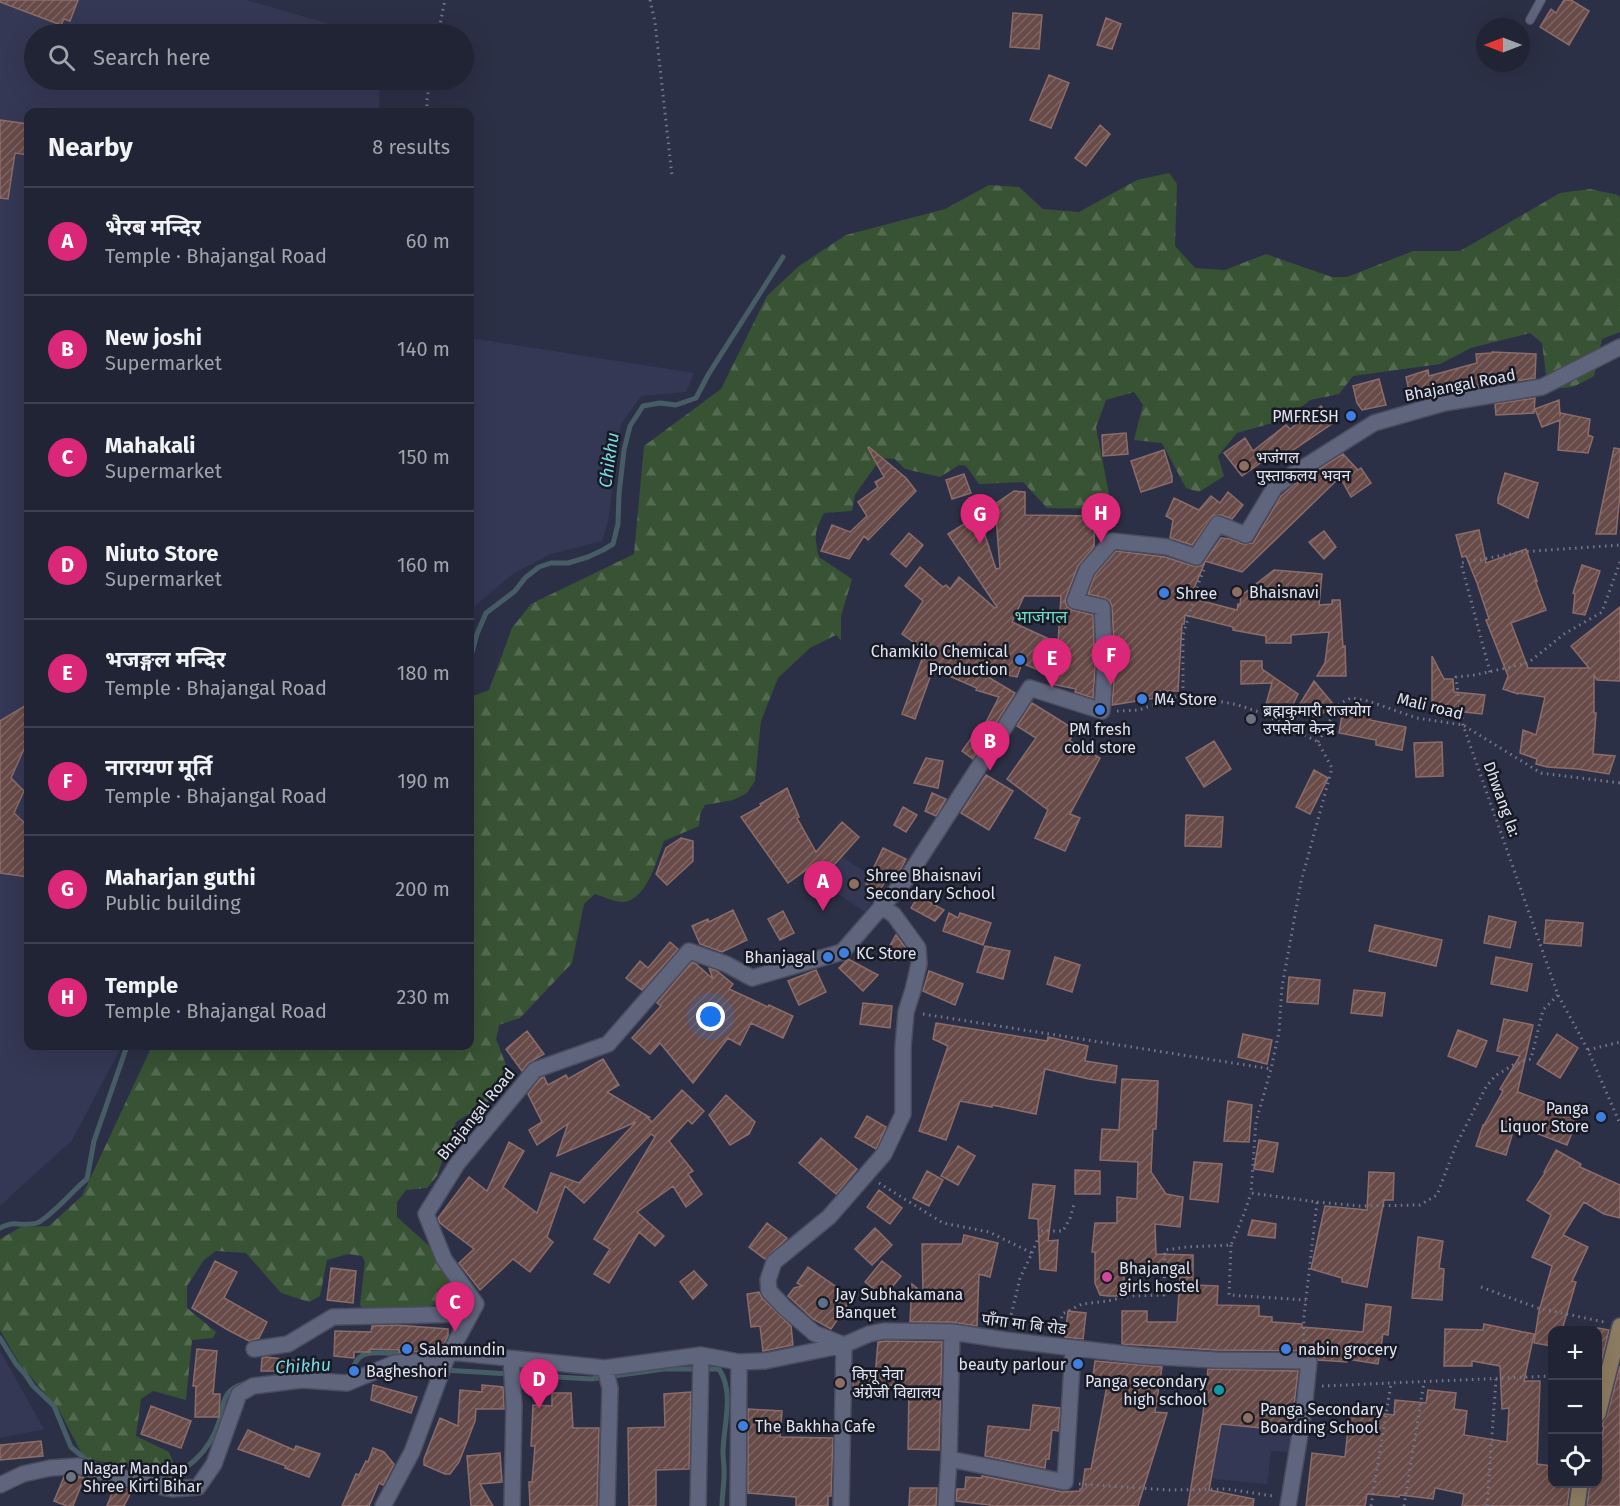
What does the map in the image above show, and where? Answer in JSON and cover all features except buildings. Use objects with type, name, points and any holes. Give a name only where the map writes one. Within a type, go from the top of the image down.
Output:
[{"type":"street","name":"Bhajangal Road","points":[[1200,552],[1218,524],[1246,535],[1275,487],[1374,423],[1444,403],[1542,387],[1620,347]]},
{"type":"street","points":[[1102,711],[1105,667],[1102,607],[1075,601],[1087,570],[1112,541],[1167,547],[1196,557],[1200,552]]},
{"type":"street","name":"Bhajangal Road","points":[[471,1314],[476,1304],[444,1259],[426,1214],[457,1164],[535,1070],[608,1044],[689,951],[726,964],[752,978],[842,952],[907,878],[1030,688],[1102,711]]},
{"type":"street","points":[[841,1506],[844,1345],[814,1333],[769,1292],[768,1280],[774,1263],[829,1217],[867,1175],[884,1154],[903,1114],[903,1047],[906,1012],[919,964],[918,948],[894,915],[881,906]]},
{"type":"street","points":[[255,1348],[288,1344],[333,1317],[471,1314],[448,1356],[412,1452],[383,1506]]},
{"type":"street","points":[[1602,1398],[1620,1326]]},
{"type":"street","name":"पाँगा मा बि रोड","points":[[0,1485],[23,1474],[50,1468],[78,1466],[172,1489],[198,1487],[214,1464],[239,1394],[253,1386],[302,1380],[347,1383],[395,1363],[448,1356],[511,1359],[605,1368],[701,1355],[738,1362],[765,1361],[844,1345],[869,1334],[884,1331],[952,1332],[1143,1356],[1309,1361]]},
{"type":"street","points":[[946,1506],[952,1332]]},
{"type":"street","points":[[949,1459],[1065,1482],[1073,1348]]},
{"type":"street","points":[[698,1506],[701,1355]]},
{"type":"street","points":[[511,1359],[514,1405],[512,1506]]},
{"type":"street","points":[[1289,1502],[1304,1410],[1309,1361]]},
{"type":"street","points":[[738,1362],[738,1506]]},
{"type":"street","points":[[605,1368],[610,1388],[607,1506]]},
{"type":"street","points":[[1576,1506],[1579,1488]]},
{"type":"lane","points":[[1530,20],[1541,0]]},
{"type":"path","points":[[440,24],[445,0]]},
{"type":"path","points":[[650,0],[655,22],[672,176]]},
{"type":"path","points":[[428,90],[428,108]]},
{"type":"path","points":[[1491,672],[1461,563],[1521,552],[1620,545]]},
{"type":"path","points":[[1183,694],[1183,635],[1199,582],[1210,559],[1200,552]]},
{"type":"path","name":"Dhwang la:","points":[[1620,562],[1602,612],[1564,634],[1528,663],[1456,677],[1463,725],[1558,995],[1588,1050],[1620,1124]]},
{"type":"path","points":[[1102,711],[1139,710],[1183,694],[1238,705],[1262,712],[1318,742],[1332,768],[1301,882],[1282,987],[1279,1032],[1256,1122],[1251,1193],[1231,1245],[1229,1295],[1307,1300]]},
{"type":"path","name":"Mali road","points":[[1318,742],[1339,704],[1351,698],[1368,701],[1417,718],[1463,725],[1541,773],[1620,783]]},
{"type":"path","points":[[1251,1193],[1360,1206],[1420,1205],[1437,1195],[1456,1144],[1486,1087],[1495,1076],[1513,1065],[1531,1059],[1543,1010],[1558,995]]},
{"type":"path","points":[[906,1012],[1271,1069]]},
{"type":"path","points":[[1588,1050],[1620,1042]]},
{"type":"path","points":[[867,1175],[943,1223],[989,1232],[1032,1253]]},
{"type":"path","points":[[1309,1361],[1303,1344],[1317,1202]]},
{"type":"path","points":[[1005,1340],[1020,1278],[1041,1231],[1063,1231],[1074,1204]]},
{"type":"path","points":[[1062,1314],[1082,1304],[1128,1296],[1164,1295],[1165,1250],[1231,1245]]},
{"type":"path","points":[[1481,1287],[1538,1308],[1620,1326]]},
{"type":"path","points":[[1305,1387],[1548,1376]]},
{"type":"path","points":[[1487,1506],[1496,1379]]},
{"type":"path","points":[[1404,1506],[1424,1382]]},
{"type":"path","points":[[1371,1506],[1391,1384]]},
{"type":"path","points":[[1065,1482],[1169,1490],[1227,1489],[1289,1502]]},
{"type":"shaded area","points":[[0,0],[246,0],[329,24],[24,24],[24,90],[380,90],[379,108],[24,108],[24,1050],[120,1050],[72,1140],[0,1206]]},
{"type":"shaded area","points":[[474,339],[694,373],[686,392],[641,396],[621,424],[608,521],[602,541],[551,554],[514,573],[474,607]]},
{"type":"shaded area","name":"Shree Bhaisnavi Secondary School","points":[[842,857],[884,884],[865,912],[825,885]]},
{"type":"shaded area","points":[[0,1351],[44,1429],[0,1438]]},
{"type":"shaded area","name":"Panga Secondary Boarding School","points":[[1209,1360],[1304,1365],[1302,1387],[1288,1452],[1271,1451],[1267,1484],[1215,1479],[1192,1473],[1201,1427]]},
{"type":"green space","points":[[1169,173],[1177,184],[1175,246],[1195,268],[1225,270],[1266,254],[1332,277],[1347,277],[1413,251],[1460,251],[1560,193],[1590,189],[1618,195],[1620,197],[1620,332],[1602,339],[1594,376],[1564,388],[1551,388],[1547,382],[1542,343],[1530,333],[1471,348],[1440,364],[1353,376],[1339,394],[1310,400],[1286,419],[1237,433],[1218,456],[1224,476],[1199,492],[1186,488],[1162,443],[1134,440],[1143,405],[1134,392],[1106,400],[1096,427],[1109,494],[1106,509],[1047,508],[1023,482],[979,484],[966,466],[959,465],[940,477],[905,469],[895,459],[881,458],[855,495],[852,511],[824,513],[818,525],[816,539],[819,557],[852,579],[841,616],[841,640],[836,635],[810,648],[778,678],[761,721],[755,781],[747,793],[733,800],[705,805],[700,814],[699,826],[664,841],[645,887],[631,900],[620,902],[595,894],[584,904],[572,963],[520,1018],[499,1025],[496,1039],[510,1075],[498,1095],[456,1122],[437,1176],[427,1188],[406,1190],[397,1202],[397,1217],[436,1252],[459,1299],[416,1309],[365,1310],[360,1305],[365,1262],[362,1256],[348,1254],[327,1260],[320,1296],[309,1302],[281,1293],[246,1253],[216,1251],[204,1260],[187,1286],[187,1308],[216,1332],[213,1338],[192,1340],[186,1400],[153,1391],[141,1399],[136,1436],[169,1452],[174,1464],[154,1472],[84,1458],[59,1410],[19,1363],[0,1330],[0,1239],[21,1227],[49,1226],[82,1196],[150,1050],[474,1050],[474,696],[489,690],[512,628],[531,604],[634,554],[644,446],[721,389],[767,296],[799,266],[846,235],[945,209],[989,185],[1019,187],[1043,209],[1079,212],[1137,180]]},
{"type":"waterway","name":"Chikhu","points":[[474,645],[486,613],[515,591],[525,578],[539,567],[551,563],[568,563],[588,557],[613,544],[618,524],[624,450],[630,426],[643,406],[660,403],[676,405],[696,398],[708,375],[783,257]]},
{"type":"waterway","name":"Chikhu","points":[[0,1228],[11,1224],[30,1224],[43,1220],[87,1179],[94,1141],[126,1050]]},
{"type":"waterway","name":"Chikhu","points":[[0,1338],[33,1386],[54,1406],[71,1447],[91,1464]]},
{"type":"waterway","name":"Chikhu","points":[[346,1378],[357,1360],[363,1355],[384,1353],[411,1356]]},
{"type":"waterway","name":"Chikhu","points":[[444,1370],[591,1379],[664,1369],[719,1369],[724,1378],[727,1399],[723,1443],[722,1506]]},
{"type":"waterway","name":"Chikhu","points":[[157,1480],[178,1472],[196,1460],[215,1433],[227,1395],[238,1386],[251,1383]]},
{"type":"place","name":"PMFRESH","points":[[1351,416]]},
{"type":"place","name":"भजंगल पुस्ताकलय भवन","points":[[1244,466]]},
{"type":"place","name":"Temple","points":[[1101,543]]},
{"type":"place","name":"Maharjan guthi","points":[[980,544]]},
{"type":"place","name":"Bhaisnavi","points":[[1237,592]]},
{"type":"place","name":"Shree","points":[[1164,593]]},
{"type":"place","name":"Chamkilo Chemical Production","points":[[1020,660]]},
{"type":"place","name":"नारायण मूर्ति","points":[[1111,685]]},
{"type":"place","name":"भजङ्गल मन्दिर","points":[[1052,688]]},
{"type":"place","name":"M4 Store","points":[[1142,699]]},
{"type":"place","name":"PM fresh cold store","points":[[1100,710]]},
{"type":"place","name":"ब्रह्मकुमारी राजयोग उपसेवा केन्द्र","points":[[1251,719]]},
{"type":"place","name":"New joshi","points":[[990,771]]},
{"type":"place","name":"Shree Bhaisnavi Secondary School","points":[[854,884]]},
{"type":"place","name":"भैरब मन्दिर","points":[[823,911]]},
{"type":"place","name":"KC Store","points":[[844,953]]},
{"type":"place","name":"Bhanjagal","points":[[828,957]]},
{"type":"place","name":"Panga Liquor Store","points":[[1601,1117]]},
{"type":"place","name":"Bhajangal girls hostel","points":[[1107,1277]]},
{"type":"place","name":"Jay Subhakamana Banquet","points":[[823,1303]]},
{"type":"place","name":"Mahakali","points":[[455,1332]]},
{"type":"place","name":"Salamundin","points":[[407,1349]]},
{"type":"place","name":"nabin grocery","points":[[1286,1349]]},
{"type":"place","name":"beauty parlour","points":[[1078,1364]]},
{"type":"place","name":"Bagheshori","points":[[354,1371]]},
{"type":"place","name":"किपू नेवा अंग्रेजी विद्यालय","points":[[840,1383]]},
{"type":"place","name":"Panga secondary high school","points":[[1219,1390]]},
{"type":"place","name":"Niuto Store","points":[[539,1409]]},
{"type":"place","name":"Panga Secondary Boarding School","points":[[1248,1418]]},
{"type":"place","name":"The Bakhha Cafe","points":[[743,1426]]},
{"type":"place","name":"Nagar Mandap Shree Kirti Bihar","points":[[71,1477]]},
{"type":"district","name":"भाजंगल","points":[[1041,617]]}]
